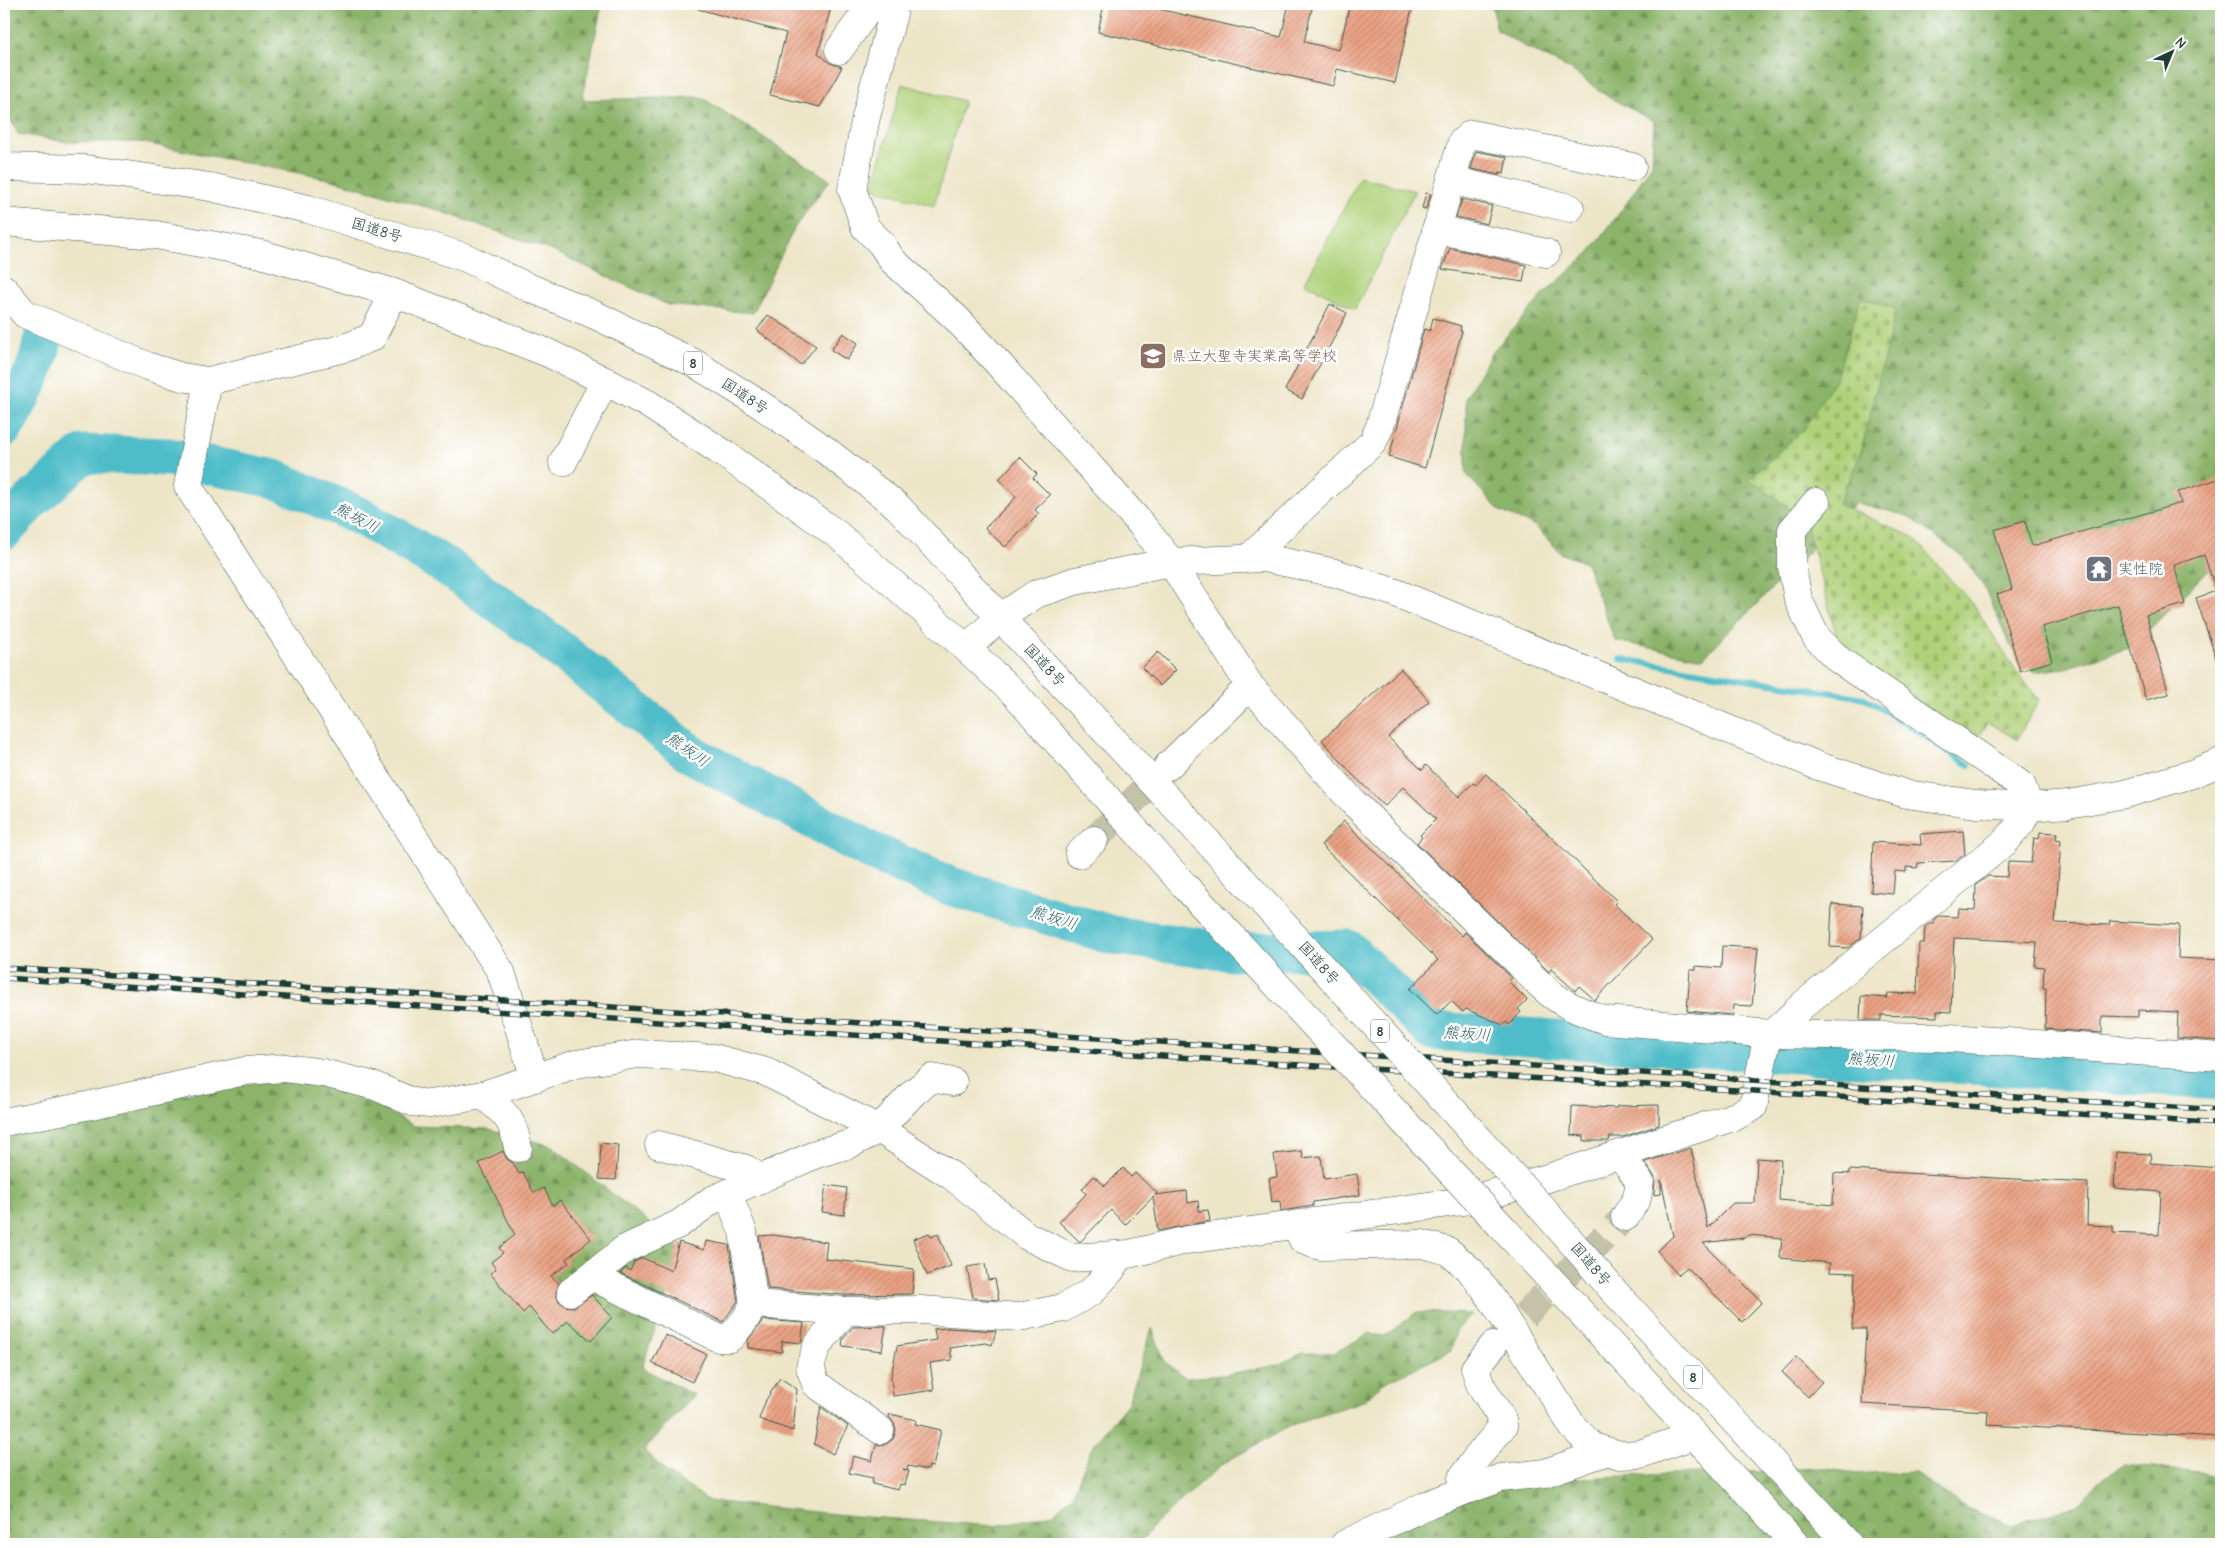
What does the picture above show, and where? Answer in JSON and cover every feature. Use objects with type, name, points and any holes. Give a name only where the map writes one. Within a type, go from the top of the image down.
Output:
[{"type":"main road","points":[[838,50],[885,7]]},
{"type":"main road","points":[[885,7],[852,190],[865,226],[892,260],[956,318],[997,362],[1141,524],[1171,562],[1250,686],[1352,801],[1520,964],[1543,989],[1582,1013],[1605,1020],[1767,1046],[1936,1037],[2221,1057]]},
{"type":"main road","points":[[1249,558],[1373,442],[1380,426],[1462,142],[1471,134],[1632,167]]},
{"type":"main road","name":"国道8号","points":[[4,167],[86,169],[210,187],[308,209],[464,257],[530,288],[595,315],[694,363],[758,403],[824,449],[897,506],[1001,617],[1541,1207],[1613,1290],[1848,1544]]},
{"type":"main road","points":[[1451,180],[1570,208]]},
{"type":"main road","points":[[4,222],[156,236],[261,254],[394,293],[548,353],[648,404],[726,455],[838,535],[1015,694],[1183,884],[1794,1544]]},
{"type":"main road","points":[[1436,229],[1546,253]]},
{"type":"main road","points":[[4,289],[25,314],[147,366],[182,377],[208,381],[345,348],[372,336],[394,293]]},
{"type":"main road","points":[[208,381],[188,486],[500,972],[535,1078]]},
{"type":"main road","points":[[563,462],[605,381]]},
{"type":"main road","points":[[4,1122],[92,1105],[246,1071],[285,1068],[323,1073],[375,1086],[412,1102],[430,1104],[483,1094],[576,1064],[638,1054],[714,1058],[766,1072],[879,1129],[952,1176],[1027,1236],[1072,1258],[1129,1254],[1187,1240],[1470,1200],[1551,1177],[1736,1116],[1753,1107],[1767,1046],[1804,1004],[2004,842],[2021,823],[2029,807],[2022,786],[1839,660],[1816,637],[1798,600],[1792,567],[1792,530],[1816,502]]},
{"type":"main road","points":[[966,648],[1001,617],[1036,594],[1067,583],[1171,562],[1265,558],[1335,572],[1396,593],[1818,766],[1906,794],[1976,804],[2029,807],[2068,804],[2125,794],[2192,774],[2221,762]]},
{"type":"main road","points":[[1168,766],[1250,686]]},
{"type":"main road","points":[[728,1194],[743,1232],[754,1304],[745,1320],[730,1338],[718,1338],[581,1284],[625,1249],[679,1224],[712,1200],[819,1153],[850,1144],[879,1129],[914,1092],[932,1078],[953,1082]]},
{"type":"main road","points":[[483,1094],[502,1111],[515,1128],[518,1148]]},
{"type":"main road","points":[[659,1145],[746,1169],[761,1178]]},
{"type":"main road","points":[[1620,1154],[1640,1182],[1637,1198],[1625,1217]]},
{"type":"main road","points":[[1296,1226],[1303,1240],[1320,1246],[1422,1244],[1448,1252],[1471,1271],[1492,1299],[1573,1427],[1593,1446],[1605,1452],[1620,1455],[1640,1454],[1694,1436]]},
{"type":"main road","points":[[754,1304],[845,1311],[922,1310],[1019,1317],[1063,1308],[1091,1292],[1111,1270],[1121,1254]]},
{"type":"main road","points":[[845,1311],[817,1346],[810,1367],[816,1384],[880,1430]]},
{"type":"main road","points":[[1461,1492],[1462,1478],[1474,1460],[1503,1426],[1502,1419],[1480,1384],[1475,1368],[1493,1346]]},
{"type":"main road","points":[[1345,1544],[1429,1504],[1461,1492],[1501,1478],[1545,1473],[1605,1452]]},
{"type":"green space","points":[[4,4],[602,4],[582,100],[701,97],[830,180],[795,227],[753,313],[668,305],[555,252],[434,209],[329,179],[139,142],[67,142],[18,134],[4,106]]},
{"type":"green space","points":[[1492,4],[2221,4],[2221,557],[2132,647],[2065,668],[2033,672],[2010,645],[1984,587],[1963,557],[1908,516],[1857,503],[1703,658],[1615,641],[1586,563],[1562,554],[1535,526],[1500,511],[1466,474],[1466,397],[1492,352],[1545,293],[1589,253],[1624,207],[1652,164],[1654,121],[1610,98],[1570,69],[1527,48],[1497,30]]},
{"type":"green space","points":[[902,84],[964,101],[934,206],[872,188]]},
{"type":"green space","points":[[1360,177],[1415,191],[1355,309],[1305,283]]},
{"type":"green space","points":[[1861,298],[1896,309],[1860,455],[1838,504],[1913,537],[1975,607],[2015,669],[2039,700],[2017,740],[1988,722],[1976,740],[1840,649],[1805,519],[1749,479],[1803,430],[1836,378]]},
{"type":"green space","points":[[275,1081],[324,1084],[363,1091],[385,1110],[414,1126],[489,1129],[552,1146],[675,1243],[678,1253],[673,1276],[642,1368],[694,1395],[644,1450],[667,1473],[709,1501],[855,1516],[995,1526],[1053,1514],[1073,1494],[1092,1447],[1128,1403],[1152,1328],[1165,1362],[1186,1378],[1222,1375],[1278,1365],[1302,1353],[1334,1353],[1368,1334],[1385,1336],[1417,1312],[1472,1314],[1456,1331],[1451,1351],[1382,1384],[1366,1400],[1298,1422],[1222,1464],[1155,1524],[1139,1544],[4,1544],[4,1130],[213,1088]]},
{"type":"green space","points":[[2124,1464],[2201,1472],[2221,1479],[2221,1544],[1363,1544],[1492,1489],[1601,1477],[1817,1468],[1867,1474],[1915,1472],[1964,1507],[2011,1525],[2077,1505],[2098,1482]]},
{"type":"building","points":[[699,4],[832,4],[818,53],[830,63],[842,67],[820,107],[770,95],[786,33],[698,9]]},
{"type":"building","points":[[1104,4],[1136,4],[1281,37],[1289,4],[1313,4],[1304,42],[1339,50],[1350,4],[1413,4],[1395,83],[1337,69],[1333,86],[1098,32]]},
{"type":"building","points":[[1476,151],[1507,157],[1504,173],[1500,172],[1499,175],[1471,169]]},
{"type":"building","points":[[1426,193],[1431,194],[1426,209],[1422,208]]},
{"type":"building","points":[[1462,199],[1492,206],[1487,224],[1456,217]]},
{"type":"building","points":[[1450,248],[1526,265],[1523,282],[1442,269]]},
{"type":"building","points":[[1330,304],[1347,313],[1302,399],[1285,390]]},
{"type":"building","points":[[768,315],[816,346],[801,365],[757,330]]},
{"type":"building","points":[[1433,318],[1461,326],[1460,331],[1462,331],[1425,468],[1389,457],[1424,329],[1430,331]]},
{"type":"building","points":[[843,333],[858,343],[847,360],[831,350]]},
{"type":"building","points":[[1020,457],[1037,474],[1033,478],[1050,495],[1035,510],[1039,514],[1005,547],[985,528],[1016,497],[999,479]]},
{"type":"building","points":[[2221,478],[2221,663],[2218,664],[2196,598],[2216,591],[2204,555],[2174,565],[2185,604],[2146,615],[2169,694],[2146,700],[2118,605],[2042,627],[2052,661],[2020,671],[1997,594],[2012,589],[1994,530],[2025,521],[2032,546],[2181,503],[2178,492]]},
{"type":"building","points":[[1158,652],[1176,670],[1160,686],[1142,668]]},
{"type":"building","points":[[1401,669],[1429,701],[1388,737],[1422,770],[1426,765],[1459,797],[1473,783],[1476,785],[1486,774],[1617,901],[1614,904],[1652,940],[1595,1000],[1579,986],[1575,991],[1551,969],[1549,972],[1417,843],[1422,837],[1420,835],[1436,819],[1403,787],[1385,806],[1353,775],[1322,740]]},
{"type":"building","points":[[1344,821],[1462,936],[1465,932],[1512,978],[1508,981],[1527,1000],[1518,1009],[1521,1012],[1509,1025],[1506,1022],[1503,1025],[1466,1009],[1463,1012],[1451,1001],[1437,1015],[1410,989],[1438,960],[1321,845]]},
{"type":"building","points":[[1963,831],[1965,854],[1956,861],[1918,863],[1917,868],[1906,867],[1906,872],[1895,871],[1893,894],[1871,892],[1873,842],[1921,845],[1920,834]]},
{"type":"building","points":[[2040,832],[2057,833],[2056,839],[2061,840],[2055,923],[2109,925],[2110,921],[2179,925],[2178,958],[2221,960],[2221,1041],[2177,1038],[2178,1012],[2138,1010],[2138,1017],[2102,1016],[2102,1033],[2045,1029],[2046,988],[2043,988],[2044,967],[2035,966],[2037,942],[1954,938],[1951,1012],[1937,1011],[1937,1017],[1881,1015],[1881,1020],[1860,1020],[1861,996],[1887,998],[1888,993],[1917,994],[1919,943],[1924,943],[1925,927],[1929,924],[1934,924],[1934,919],[1938,916],[1958,917],[1959,909],[1975,910],[1976,885],[1988,876],[2007,877],[2008,862],[2031,863],[2034,838],[2039,839]]},
{"type":"building","points":[[1832,904],[1863,906],[1861,938],[1848,948],[1830,947]]},
{"type":"building","points":[[1722,946],[1758,948],[1752,1006],[1734,1005],[1733,1015],[1687,1011],[1690,970],[1696,970],[1696,966],[1721,968]]},
{"type":"building","points":[[1659,1105],[1659,1125],[1623,1137],[1610,1137],[1609,1141],[1584,1141],[1584,1136],[1571,1135],[1572,1106],[1617,1108],[1617,1106]]},
{"type":"building","points":[[601,1143],[618,1145],[616,1180],[599,1179]]},
{"type":"building","points":[[1691,1148],[1708,1228],[1733,1203],[1755,1203],[1757,1158],[1781,1160],[1779,1200],[1833,1205],[1834,1173],[1849,1174],[1849,1170],[2088,1183],[2087,1225],[2113,1226],[2113,1233],[2159,1235],[2161,1192],[2114,1188],[2116,1152],[2151,1154],[2150,1163],[2221,1168],[2221,1437],[1987,1425],[1988,1411],[1862,1404],[1866,1329],[1852,1329],[1855,1273],[1829,1272],[1830,1263],[1780,1258],[1782,1238],[1749,1235],[1744,1238],[1703,1243],[1762,1302],[1742,1322],[1687,1267],[1678,1275],[1657,1251],[1673,1236],[1661,1180],[1661,1194],[1654,1195],[1655,1178],[1645,1162]]},
{"type":"building","points":[[503,1151],[519,1174],[523,1172],[534,1193],[544,1188],[553,1206],[560,1200],[591,1239],[566,1259],[569,1263],[551,1276],[559,1283],[556,1294],[559,1301],[565,1306],[574,1307],[592,1295],[612,1317],[591,1341],[568,1321],[552,1334],[529,1307],[523,1313],[490,1273],[496,1269],[491,1262],[503,1253],[499,1248],[515,1235],[479,1163]]},
{"type":"building","points":[[1302,1151],[1303,1158],[1321,1156],[1324,1179],[1357,1174],[1360,1195],[1313,1202],[1313,1206],[1281,1211],[1280,1201],[1272,1202],[1269,1178],[1277,1177],[1274,1154]]},
{"type":"building","points":[[1123,1168],[1131,1177],[1135,1173],[1157,1193],[1155,1195],[1187,1191],[1188,1203],[1198,1201],[1199,1211],[1208,1210],[1210,1221],[1158,1231],[1153,1197],[1125,1225],[1111,1210],[1080,1242],[1059,1222],[1086,1194],[1082,1189],[1094,1176],[1105,1186]]},
{"type":"building","points":[[826,1185],[847,1188],[844,1215],[822,1212]]},
{"type":"building","points":[[929,1233],[931,1237],[938,1234],[951,1266],[927,1275],[913,1239]]},
{"type":"building","points":[[772,1235],[827,1242],[825,1259],[914,1269],[912,1294],[846,1295],[768,1289],[759,1236]]},
{"type":"building","points":[[706,1241],[729,1245],[738,1301],[723,1322],[620,1273],[626,1268],[630,1271],[634,1262],[643,1258],[671,1271],[679,1242],[704,1250]]},
{"type":"building","points":[[985,1264],[988,1280],[995,1279],[999,1300],[973,1298],[967,1267]]},
{"type":"building","points":[[763,1320],[804,1323],[801,1343],[782,1341],[782,1352],[748,1348],[748,1340]]},
{"type":"building","points":[[886,1326],[882,1351],[842,1346],[843,1339],[853,1327]]},
{"type":"building","points":[[934,1329],[996,1331],[992,1345],[985,1343],[950,1348],[952,1360],[930,1363],[934,1390],[893,1396],[891,1376],[897,1346],[936,1340]]},
{"type":"building","points":[[665,1335],[706,1354],[692,1382],[652,1363]]},
{"type":"building","points":[[1796,1357],[1822,1382],[1808,1397],[1782,1372]]},
{"type":"building","points":[[780,1378],[797,1389],[793,1431],[759,1419],[766,1400]]},
{"type":"building","points":[[821,1407],[848,1426],[833,1454],[814,1444]]},
{"type":"building","points":[[890,1414],[916,1420],[915,1424],[941,1430],[933,1467],[929,1466],[928,1470],[908,1466],[907,1470],[903,1469],[909,1471],[905,1485],[900,1484],[898,1490],[872,1484],[873,1478],[849,1473],[853,1456],[872,1461],[876,1445],[886,1444],[893,1439],[896,1431],[894,1423],[889,1417]]},
{"type":"waterway","points":[[4,428],[34,370],[44,333]]},
{"type":"waterway","name":"熊坂川","points":[[4,531],[30,502],[83,454],[169,457],[275,479],[362,517],[446,566],[535,630],[691,754],[869,850],[950,886],[1112,935],[1232,952],[1348,949],[1432,1031],[2221,1081]]},
{"type":"waterway","points":[[1621,659],[1865,698],[1969,765]]},
{"type":"tunnel","points":[[1094,840],[1168,766]]},
{"type":"tunnel","points":[[1494,1345],[1625,1217]]},
{"type":"railway","points":[[4,968],[2221,1110]]},
{"type":"railway","points":[[4,978],[1283,1064],[1755,1091],[2221,1124]]},
{"type":"place","name":"県立大聖寺実業高等学校","points":[[1153,356]]},
{"type":"place","name":"実性院","points":[[2099,569]]}]
